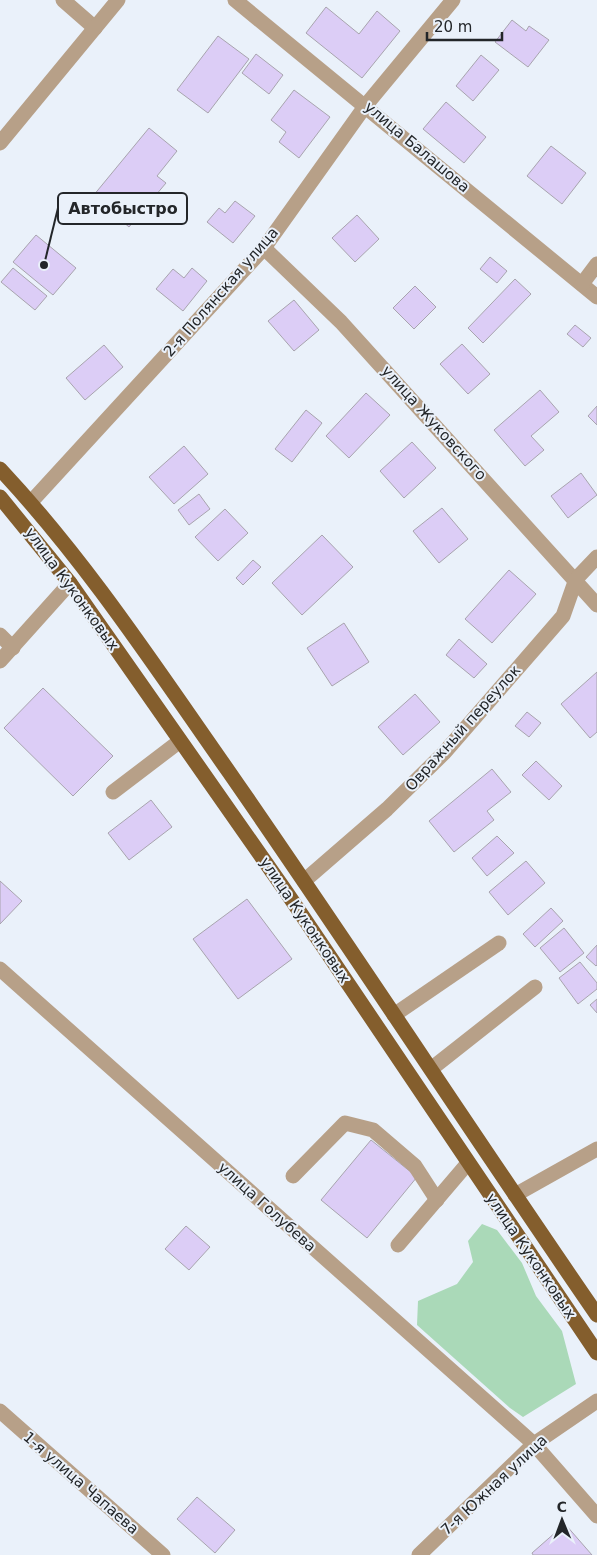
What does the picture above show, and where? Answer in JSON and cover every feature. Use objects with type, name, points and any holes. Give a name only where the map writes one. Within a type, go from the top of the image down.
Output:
[{"type":"main road","name":"улица Куконковых","points":[[0,469],[31,502],[110,602],[304,881],[597,1316]]},
{"type":"main road","name":"улица Куконковых","points":[[0,496],[70,583],[286,893],[597,1353]]},
{"type":"street","points":[[63,0],[95,28]]},
{"type":"street","points":[[0,142],[118,0]]},
{"type":"street","name":"улица Балашова","points":[[235,0],[597,297]]},
{"type":"street","name":"2-я Полянская улица","points":[[31,502],[264,248],[366,106],[452,0]]},
{"type":"street","name":"улица Жуковского","points":[[264,248],[342,322],[576,579],[597,605]]},
{"type":"street","points":[[582,284],[597,264]]},
{"type":"street","name":"Овражный переулок","points":[[304,881],[387,809],[444,753],[563,616],[576,579],[597,557]]},
{"type":"street","points":[[0,661],[14,648],[70,583]]},
{"type":"street","points":[[0,635],[14,648]]},
{"type":"street","points":[[113,792],[180,741]]},
{"type":"street","points":[[394,1015],[499,943]]},
{"type":"street","name":"улица Голубева","points":[[0,969],[534,1444],[597,1516]]},
{"type":"street","points":[[431,1069],[535,987]]},
{"type":"street","points":[[293,1176],[345,1123],[373,1130],[415,1166],[437,1200]]},
{"type":"street","points":[[514,1195],[597,1149]]},
{"type":"street","points":[[398,1245],[468,1163]]},
{"type":"street","name":"7-я Южная улица","points":[[419,1555],[534,1444],[597,1401]]},
{"type":"street","name":"1-я улица Чапаева","points":[[0,1411],[163,1555]]},
{"type":"green space","points":[[482,1224],[497,1230],[522,1263],[536,1296],[562,1331],[576,1384],[523,1417],[510,1408],[417,1325],[418,1301],[457,1284],[473,1262],[468,1241]]},
{"type":"building","points":[[326,7],[359,34],[377,11],[400,31],[362,78],[306,33]]},
{"type":"building","points":[[512,20],[526,31],[529,26],[549,40],[528,67],[495,42]]},
{"type":"building","points":[[218,36],[249,59],[208,113],[177,90]]},
{"type":"building","points":[[256,54],[283,75],[269,94],[242,73]]},
{"type":"building","points":[[481,55],[499,70],[473,101],[456,86]]},
{"type":"building","points":[[294,90],[330,117],[299,158],[279,142],[286,132],[271,120]]},
{"type":"building","points":[[446,102],[486,137],[464,163],[423,129]]},
{"type":"building","points":[[149,128],[177,151],[157,176],[166,183],[129,227],[93,196]]},
{"type":"building","points":[[551,146],[586,173],[562,204],[527,176]]},
{"type":"building","points":[[235,201],[255,216],[233,243],[207,222],[219,208],[225,213]]},
{"type":"building","points":[[357,215],[379,239],[355,262],[332,238]]},
{"type":"building","points":[[36,235],[76,268],[53,295],[13,262]]},
{"type":"building","points":[[490,257],[507,271],[497,283],[480,269]]},
{"type":"building","points":[[13,268],[47,296],[35,310],[1,282]]},
{"type":"building","points":[[192,268],[207,281],[183,311],[156,289],[173,269],[184,278]]},
{"type":"building","points":[[515,279],[531,294],[483,343],[468,328]]},
{"type":"building","points":[[415,286],[436,307],[414,329],[393,308]]},
{"type":"building","points":[[294,300],[319,330],[294,351],[268,321]]},
{"type":"building","points":[[575,325],[591,338],[583,347],[567,334]]},
{"type":"building","points":[[462,344],[490,374],[468,394],[440,364]]},
{"type":"building","points":[[104,345],[123,367],[85,400],[66,378]]},
{"type":"building","points":[[540,390],[559,412],[531,436],[544,450],[525,466],[494,430]]},
{"type":"building","points":[[366,393],[390,415],[349,458],[326,436]]},
{"type":"building","points":[[597,406],[597,425],[588,416]]},
{"type":"building","points":[[306,410],[322,423],[292,462],[275,449]]},
{"type":"building","points":[[412,442],[436,468],[404,498],[380,471]]},
{"type":"building","points":[[184,446],[208,474],[174,504],[149,477]]},
{"type":"building","points":[[581,473],[597,495],[568,518],[551,496]]},
{"type":"building","points":[[199,494],[210,509],[189,525],[178,510]]},
{"type":"building","points":[[442,508],[468,539],[439,563],[413,531]]},
{"type":"building","points":[[225,509],[248,533],[218,561],[195,537]]},
{"type":"building","points":[[322,535],[353,567],[302,615],[272,583]]},
{"type":"building","points":[[253,560],[261,567],[243,585],[236,578]]},
{"type":"building","points":[[509,570],[536,594],[492,643],[465,619]]},
{"type":"building","points":[[344,623],[369,662],[332,686],[307,648]]},
{"type":"building","points":[[459,639],[487,664],[474,678],[446,655]]},
{"type":"building","points":[[597,672],[597,732],[590,738],[561,704]]},
{"type":"building","points":[[43,688],[113,756],[73,796],[4,728]]},
{"type":"building","points":[[415,694],[440,722],[403,755],[378,727]]},
{"type":"building","points":[[527,712],[541,723],[529,737],[515,726]]},
{"type":"building","points":[[536,761],[562,786],[549,800],[522,775]]},
{"type":"building","points":[[492,769],[511,792],[487,811],[494,820],[454,852],[429,821]]},
{"type":"building","points":[[151,800],[172,827],[129,860],[108,833]]},
{"type":"building","points":[[497,836],[514,853],[487,876],[472,858]]},
{"type":"building","points":[[526,861],[545,883],[508,915],[489,892]]},
{"type":"building","points":[[0,881],[22,901],[0,924]]},
{"type":"building","points":[[247,899],[292,959],[238,999],[193,939]]},
{"type":"building","points":[[551,908],[563,921],[535,947],[523,934]]},
{"type":"building","points":[[564,928],[584,953],[560,972],[540,948]]},
{"type":"building","points":[[597,945],[597,965],[596,966],[586,957]]},
{"type":"building","points":[[580,962],[597,983],[597,989],[578,1004],[559,978]]},
{"type":"building","points":[[597,999],[597,1013],[590,1005]]},
{"type":"building","points":[[371,1140],[417,1177],[367,1238],[321,1200]]},
{"type":"building","points":[[186,1226],[210,1247],[189,1270],[165,1249]]},
{"type":"building","points":[[197,1497],[235,1530],[215,1553],[177,1519]]},
{"type":"building","points":[[565,1524],[592,1555],[533,1555],[532,1553]]},
{"type":"place","name":"Автобыстро","points":[[44,265]]}]
